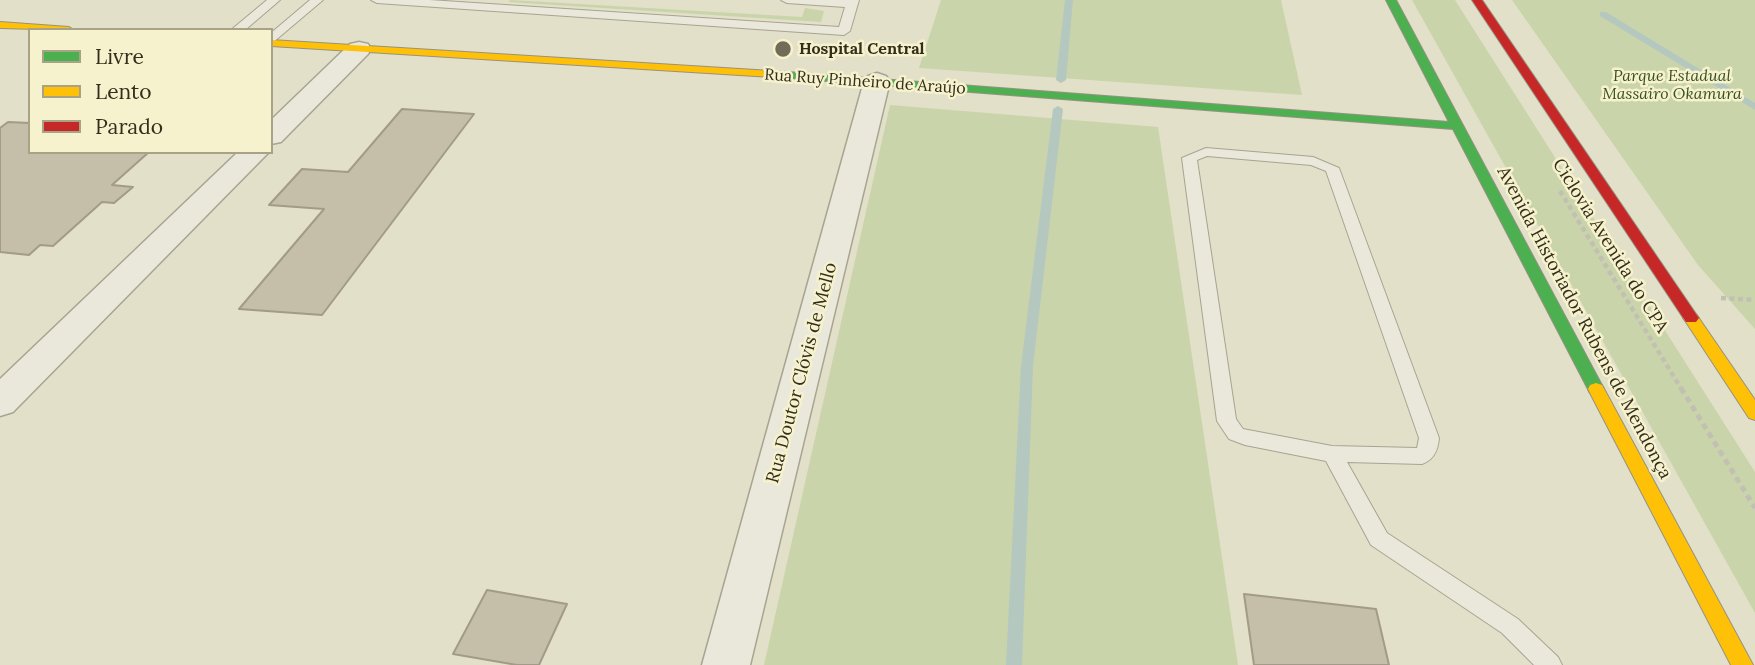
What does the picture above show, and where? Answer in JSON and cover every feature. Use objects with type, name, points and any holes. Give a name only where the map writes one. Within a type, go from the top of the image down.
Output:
[{"type":"main road","name":"Avenida Historiador Rubens de Mendonça","points":[[1391,0],[1742,665]]},
{"type":"main road","points":[[1477,0],[1755,413]]},
{"type":"main road","points":[[0,25],[41,28]]},
{"type":"main road","name":"Rua Ruy Pinheiro de Araújo","points":[[273,42],[877,81],[1459,126]]},
{"type":"main road","points":[[311,69],[338,71]]},
{"type":"street","points":[[273,134],[359,49]]},
{"type":"street","name":"Rua Doutor Clóvis de Mello","points":[[726,665],[877,81]]},
{"type":"street","points":[[0,402],[253,154]]},
{"type":"lane","points":[[239,28],[274,0]]},
{"type":"lane","points":[[273,40],[317,0]]},
{"type":"lane","points":[[377,0],[844,31],[852,2],[787,0]]},
{"type":"lane","points":[[1206,152],[1314,161],[1332,168],[1429,438],[1428,448],[1422,456],[1332,454],[1252,440],[1236,434],[1227,421],[1189,158],[1196,154],[1206,152]]},
{"type":"lane","points":[[1332,454],[1379,539],[1510,626],[1550,665]]},
{"type":"path","name":"Ciclovia Avenida do CPA","points":[[1553,180],[1755,508]]},
{"type":"green space","points":[[941,0],[1281,0],[1302,95],[919,68]]},
{"type":"green space","points":[[1412,0],[1455,0],[1755,472],[1755,613]]},
{"type":"green space","name":"Parque Estadual Massairo Okamura","points":[[1512,0],[1755,0],[1755,329],[1698,265]]},
{"type":"green space","points":[[509,2],[802,17],[805,8],[824,11],[821,22]]},
{"type":"green space","points":[[890,105],[1158,127],[1238,665],[764,665]]},
{"type":"building","points":[[402,109],[474,114],[322,315],[239,309],[324,209],[269,205],[302,169],[348,172]]},
{"type":"building","points":[[8,122],[28,123],[28,154],[147,154],[112,185],[133,187],[114,203],[102,202],[53,246],[40,245],[29,255],[0,252],[0,128]]},
{"type":"building","points":[[487,590],[567,604],[539,665],[517,665],[453,654]]},
{"type":"building","points":[[1244,594],[1376,609],[1389,665],[1254,665]]},
{"type":"waterway","points":[[1061,80],[1069,0]]},
{"type":"waterway","points":[[1603,14],[1755,107]]},
{"type":"waterway","points":[[1014,665],[1027,366],[1058,109]]},
{"type":"traffic: fast","points":[[1391,0],[1596,389]]},
{"type":"traffic: fast","points":[[788,75],[1459,126]]},
{"type":"traffic: slow","points":[[0,25],[41,28]]},
{"type":"traffic: slow","points":[[273,43],[788,75]]},
{"type":"traffic: slow","points":[[1691,318],[1755,413]]},
{"type":"traffic: slow","points":[[1596,389],[1742,665]]},
{"type":"traffic: jam","points":[[1477,0],[1691,318]]},
{"type":"place","name":"Hospital Central","points":[[783,49]]}]
